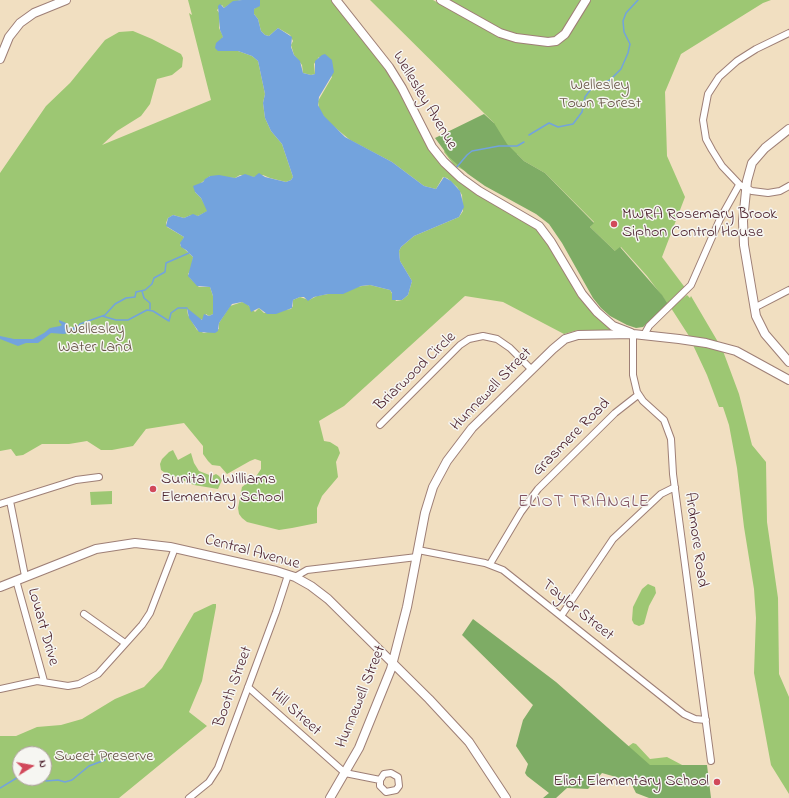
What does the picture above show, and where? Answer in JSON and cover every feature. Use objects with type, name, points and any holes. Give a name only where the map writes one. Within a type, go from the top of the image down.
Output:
[{"type":"main road","points":[[0,59],[9,37],[20,23],[34,13],[66,0]]},
{"type":"main road","name":"Wellesley Avenue","points":[[336,0],[389,67],[402,88],[432,147],[444,162],[479,192],[539,226],[551,242],[582,294],[597,312],[613,326],[633,334]]},
{"type":"main road","points":[[441,0],[500,33],[545,42],[556,41],[565,34],[586,0]]},
{"type":"main road","points":[[786,377],[785,367],[787,361],[763,330],[754,308],[743,235],[742,187],[754,160],[770,143],[789,129]]},
{"type":"main road","name":"Hunnewell Street","points":[[330,798],[365,733],[393,663],[407,607],[428,500],[447,461],[472,428],[559,343],[572,336],[633,334],[698,342],[724,348],[747,356],[786,377]]},
{"type":"main road","name":"Central Avenue","points":[[0,587],[95,549],[110,545],[142,543],[176,548],[291,576],[311,586],[328,599],[393,663],[469,742],[506,798]]},
{"type":"street","points":[[789,33],[762,45],[734,64],[716,80],[706,98],[703,120],[706,139],[717,159],[742,187],[756,192],[771,193],[780,191],[789,186]]},
{"type":"street","points":[[644,335],[649,326],[691,286],[720,219],[742,187]]},
{"type":"street","points":[[754,308],[789,290]]},
{"type":"street","points":[[633,334],[633,375],[638,395]]},
{"type":"street","name":"Briarwood Circle","points":[[380,425],[460,345],[469,339],[483,336],[497,339],[505,344],[531,370]]},
{"type":"street","name":"Ardmore Road","points":[[638,395],[646,404],[659,413],[666,423],[671,439],[675,487],[711,761]]},
{"type":"street","name":"Grasmere Road","points":[[490,564],[521,512],[538,489],[615,412],[638,395]]},
{"type":"street","points":[[0,504],[76,480],[99,477]]},
{"type":"street","points":[[561,616],[613,539],[661,494],[675,487]]},
{"type":"street","points":[[10,501],[25,576]]},
{"type":"street","points":[[0,689],[44,681],[68,686],[78,684],[102,671],[142,625],[150,613],[176,548]]},
{"type":"street","name":"Taylor Street","points":[[291,576],[307,570],[357,566],[417,554],[490,564],[507,572],[684,714],[695,719],[706,720]]},
{"type":"street","name":"Booth Street","points":[[189,798],[209,782],[214,776],[291,576]]},
{"type":"street","name":"Louart Drive","points":[[16,580],[44,681]]},
{"type":"street","points":[[84,614],[125,643]]},
{"type":"street","name":"Hill Street","points":[[248,687],[344,773]]},
{"type":"street","points":[[344,773],[380,780]]},
{"type":"green space","name":"Wellesley Water Land","points":[[188,0],[242,0],[233,2],[224,8],[222,5],[217,10],[220,14],[219,28],[223,36],[221,51],[238,51],[252,56],[258,61],[265,94],[263,103],[265,118],[271,131],[282,144],[293,177],[291,180],[286,182],[263,175],[254,177],[240,175],[235,178],[210,176],[201,183],[195,192],[201,198],[208,211],[198,216],[191,215],[184,218],[173,215],[168,218],[166,223],[167,227],[184,237],[180,245],[193,257],[192,268],[188,274],[190,278],[199,287],[210,287],[213,296],[213,314],[209,316],[206,314],[204,320],[198,319],[187,309],[188,315],[197,330],[204,333],[219,329],[219,323],[230,306],[242,302],[247,304],[255,312],[259,308],[264,313],[291,309],[293,306],[293,300],[300,297],[309,300],[317,296],[340,294],[355,287],[370,285],[390,290],[396,301],[402,300],[408,295],[412,281],[400,261],[399,251],[401,247],[414,236],[459,217],[463,211],[462,195],[457,187],[447,178],[443,177],[436,189],[424,186],[392,162],[350,140],[326,120],[319,109],[318,101],[332,77],[319,57],[314,64],[315,74],[311,75],[303,73],[302,65],[294,55],[291,45],[293,41],[290,35],[278,28],[269,36],[265,35],[261,31],[258,19],[254,14],[254,9],[260,4],[260,0],[333,0],[386,69],[443,163],[538,225],[584,298],[615,330],[578,330],[564,334],[503,302],[465,296],[344,406],[319,421],[324,441],[330,442],[338,447],[340,453],[336,462],[338,477],[322,496],[317,508],[317,523],[292,528],[279,530],[247,522],[242,518],[239,514],[238,508],[242,487],[257,475],[261,469],[261,461],[255,459],[227,474],[220,466],[212,465],[208,461],[203,454],[203,446],[184,423],[146,429],[133,446],[112,450],[101,450],[87,441],[69,444],[42,444],[23,455],[16,456],[11,449],[0,451],[0,173],[46,106],[70,83],[105,40],[119,32],[133,31],[181,54],[183,58],[182,67],[172,75],[157,79],[150,104],[141,116],[117,131],[102,145],[211,100],[189,13],[192,15]]},
{"type":"green space","name":"Wellesley Town Forest","points":[[370,0],[433,0],[499,36],[515,41],[548,46],[558,44],[568,36],[590,0],[771,0],[763,3],[681,54],[665,92],[667,156],[685,197],[662,257],[686,289],[668,304],[647,276],[621,247],[616,252],[590,227],[594,222],[545,173],[524,161],[517,154],[467,172],[454,165],[444,152],[445,150],[494,123]]},
{"type":"green space","points":[[448,0],[582,0],[568,25],[559,35],[551,39],[501,30]]},
{"type":"green space","points":[[484,114],[494,123],[507,144],[524,161],[545,173],[594,223],[590,227],[615,251],[620,247],[662,295],[668,304],[643,327],[636,328],[627,325],[610,316],[601,308],[593,298],[562,243],[549,224],[536,214],[485,186],[468,174],[449,157],[435,138]]},
{"type":"green space","points":[[687,295],[690,298],[691,296],[718,342],[689,336],[671,308]]},
{"type":"green space","points":[[693,345],[723,351],[739,394],[752,445],[766,462],[767,522],[778,598],[779,674],[789,697],[789,794],[771,765],[754,673],[756,618],[754,589],[744,527],[737,468],[729,425],[723,407],[719,407],[707,375]]},
{"type":"green space","points":[[173,450],[178,460],[191,453],[194,463],[199,471],[212,476],[216,474],[219,476],[222,480],[218,489],[194,485],[182,480],[182,478],[168,475],[161,470],[160,464],[162,459]]},
{"type":"green space","points":[[112,491],[112,504],[91,505],[90,492]]},
{"type":"green space","points":[[648,584],[655,587],[656,593],[649,606],[644,624],[639,626],[634,624],[632,620],[633,607],[642,589]]},
{"type":"green space","name":"Sweet Preserve","points":[[216,604],[202,681],[189,712],[207,726],[119,798],[0,798],[0,736],[16,736],[37,727],[61,725],[82,719],[115,699],[144,687],[162,668],[194,613]]},
{"type":"green space","points":[[473,619],[556,682],[650,765],[707,765],[711,798],[649,798],[636,793],[630,781],[602,773],[588,789],[567,788],[556,798],[543,798],[549,793],[527,776],[525,773],[528,764],[516,746],[523,720],[533,705],[462,635]]},
{"type":"green space","points":[[633,743],[636,744],[650,759],[667,757],[684,766],[660,773],[626,748]]},
{"type":"water","points":[[260,0],[260,6],[254,9],[254,14],[258,19],[261,31],[265,35],[269,36],[278,28],[292,37],[291,47],[294,55],[300,61],[303,73],[311,75],[315,74],[315,61],[322,55],[325,54],[332,60],[334,72],[319,97],[318,105],[324,116],[345,137],[392,162],[424,186],[436,189],[444,177],[451,181],[460,191],[464,207],[459,217],[414,236],[401,247],[399,251],[400,261],[412,281],[408,295],[402,300],[392,300],[392,293],[390,290],[370,285],[361,286],[343,294],[328,294],[314,297],[308,301],[304,297],[300,297],[293,300],[292,308],[276,314],[267,314],[259,308],[251,312],[249,306],[242,302],[232,304],[219,323],[218,331],[215,333],[199,332],[189,318],[187,308],[202,320],[204,314],[209,316],[213,314],[213,296],[210,287],[197,286],[188,276],[193,257],[181,247],[180,243],[184,237],[166,226],[168,218],[173,215],[184,218],[193,214],[198,216],[207,211],[193,186],[203,182],[210,176],[219,175],[235,178],[245,174],[254,177],[259,173],[265,177],[286,182],[291,180],[293,177],[282,144],[271,131],[265,118],[263,103],[265,94],[258,61],[252,56],[238,51],[218,51],[215,48],[216,43],[223,37],[220,30],[218,6],[220,4],[224,8],[233,1]]},
{"type":"water","points":[[59,320],[66,323],[69,328],[74,327],[77,330],[64,334],[51,333],[38,343],[26,343],[18,346],[0,339],[0,336],[14,339],[33,339],[50,328],[62,325]]},
{"type":"waterway","points":[[529,135],[549,123],[558,127],[573,124],[582,112],[585,97],[591,89],[610,80],[621,69],[630,44],[624,32],[623,21],[626,13],[638,0]]},
{"type":"waterway","points":[[456,168],[472,151],[499,146],[517,146],[524,142]]},
{"type":"waterway","points":[[77,329],[80,324],[105,315],[115,304],[126,298],[135,297],[136,292],[145,290],[152,284],[154,278],[165,272],[166,263],[189,253]]},
{"type":"waterway","points":[[142,291],[144,298],[150,303],[150,309]]},
{"type":"waterway","points":[[102,316],[116,320],[128,320],[147,310],[153,311],[169,321],[171,313],[178,308],[187,308]]},
{"type":"waterway","points":[[52,780],[65,782],[72,780],[89,766],[105,760]]},
{"type":"waterway","points":[[0,788],[12,781]]},
{"type":"place","name":"MWRA Rosemary Brook Siphon Control House","points":[[614,224]]},
{"type":"place","name":"Sunita L. Williams Elementary School","points":[[153,489]]},
{"type":"place","name":"Eliot Elementary School","points":[[717,782]]},
{"type":"district","name":"ELIOT TRIANGLE","points":[[584,503]]}]
